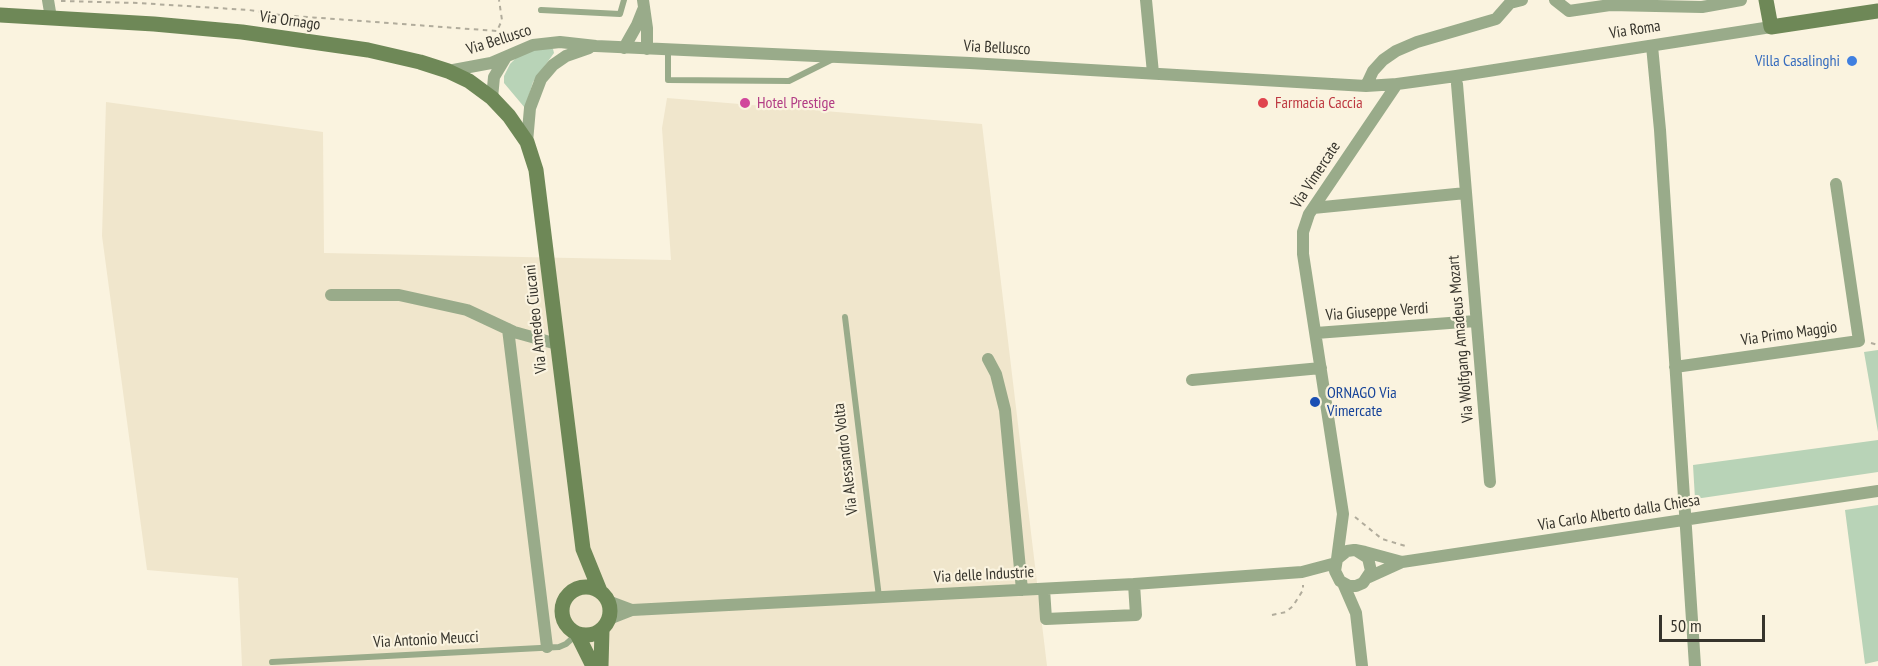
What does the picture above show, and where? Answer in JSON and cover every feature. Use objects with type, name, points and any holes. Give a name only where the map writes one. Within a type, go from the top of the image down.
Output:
[{"type":"main road","points":[[1766,0],[1771,27]]},
{"type":"main road","name":"Via Roma","points":[[1771,27],[1878,11]]},
{"type":"main road","name":"Via Ornago","points":[[0,15],[242,32],[368,50],[420,62],[448,72],[469,81],[492,98]]},
{"type":"main road","name":"Via Amedeo Ciucani","points":[[492,98],[509,116],[527,142],[536,170],[583,549],[579,576],[573,591],[564,600],[562,614],[567,626],[577,634],[593,666]]},
{"type":"main road","name":"Via Amedeo Ciucani","points":[[583,549],[610,612],[606,624],[601,666]]},
{"type":"main road","points":[[573,591],[588,587],[604,596]]},
{"type":"main road","points":[[577,634],[589,636],[606,624]]},
{"type":"street","points":[[48,0],[51,18]]},
{"type":"street","points":[[1146,0],[1153,73]]},
{"type":"street","points":[[1366,86],[1372,71],[1396,51],[1417,42],[1496,20],[1510,3],[1522,0]]},
{"type":"street","points":[[1556,0],[1569,11],[1610,5],[1702,7],[1741,0]]},
{"type":"street","points":[[624,48],[637,26],[643,4]]},
{"type":"street","points":[[643,4],[648,49]]},
{"type":"street","name":"Via Roma","points":[[1396,84],[1771,27]]},
{"type":"street","name":"Via Bellusco","points":[[448,72],[479,66],[506,57],[528,46],[547,42],[624,48],[1153,73],[1366,86],[1396,84]]},
{"type":"street","name":"Via Bellusco","points":[[527,142],[530,108],[541,79],[566,56],[596,46]]},
{"type":"street","points":[[1652,46],[1695,666]]},
{"type":"street","points":[[492,98],[494,77],[506,57]]},
{"type":"street","name":"Via Vimercate","points":[[1337,561],[1343,514],[1302,240],[1304,225],[1312,208],[1396,84]]},
{"type":"street","name":"Via Wolfgang Amadeus Mozart","points":[[1457,84],[1490,482]]},
{"type":"street","name":"Via Primo Maggio","points":[[1675,368],[1859,341],[1836,184]]},
{"type":"street","points":[[1312,208],[1466,193]]},
{"type":"street","points":[[331,295],[399,295],[467,310],[508,329],[556,344]]},
{"type":"street","name":"Via Giuseppe Verdi","points":[[1316,333],[1476,321]]},
{"type":"street","name":"Via Amedeo Ciucani","points":[[508,329],[547,647]]},
{"type":"street","points":[[988,359],[996,374],[1005,410],[1022,590]]},
{"type":"street","points":[[1192,380],[1321,368]]},
{"type":"street","name":"Via Carlo Alberto dalla Chiesa","points":[[1366,580],[1402,562],[1878,491]]},
{"type":"street","points":[[1362,666],[1356,613],[1336,573],[1337,561],[1347,551],[1357,551],[1402,562]]},
{"type":"street","points":[[1356,613],[1371,569],[1365,554],[1357,551]]},
{"type":"street","name":"Via delle Industrie","points":[[606,624],[632,609],[1134,584],[1302,572],[1337,561]]},
{"type":"street","points":[[1343,583],[1353,586],[1366,580]]},
{"type":"street","points":[[1044,589],[1046,619],[1136,615],[1134,584]]},
{"type":"street","name":"Via delle Industrie","points":[[604,596],[632,609]]},
{"type":"lane","points":[[541,10],[620,14],[624,0]]},
{"type":"lane","points":[[668,50],[668,80],[789,81],[836,57]]},
{"type":"lane","name":"Via Alessandro Volta","points":[[845,317],[879,597]]},
{"type":"lane","name":"Via Antonio Meucci","points":[[272,662],[547,647],[564,645],[577,634]]},
{"type":"path","points":[[48,0],[138,3],[496,31],[502,20],[500,0]]},
{"type":"path","points":[[1343,514],[1352,513],[1382,539],[1407,547],[1419,545]]},
{"type":"path","points":[[1272,615],[1286,612],[1293,606],[1303,590],[1302,572]]},
{"type":"shaded area","points":[[667,98],[982,124],[1047,666],[242,666],[238,578],[147,570],[102,236],[106,102],[323,132],[324,253],[671,260],[662,128]]},
{"type":"green space","points":[[543,47],[553,49],[554,53],[533,82],[525,108],[504,83],[504,76],[510,64],[518,56]]},
{"type":"green space","points":[[1878,350],[1878,432],[1864,352]]},
{"type":"green space","points":[[1878,440],[1878,472],[1695,499],[1693,465]]},
{"type":"green space","points":[[1878,505],[1878,661],[1865,664],[1845,510]]},
{"type":"place","name":"Villa Casalinghi","points":[[1852,61]]},
{"type":"place","name":"Hotel Prestige","points":[[745,103]]},
{"type":"place","name":"Farmacia Caccia","points":[[1263,103]]},
{"type":"place","name":"ORNAGO Via Vimercate","points":[[1315,402]]}]
